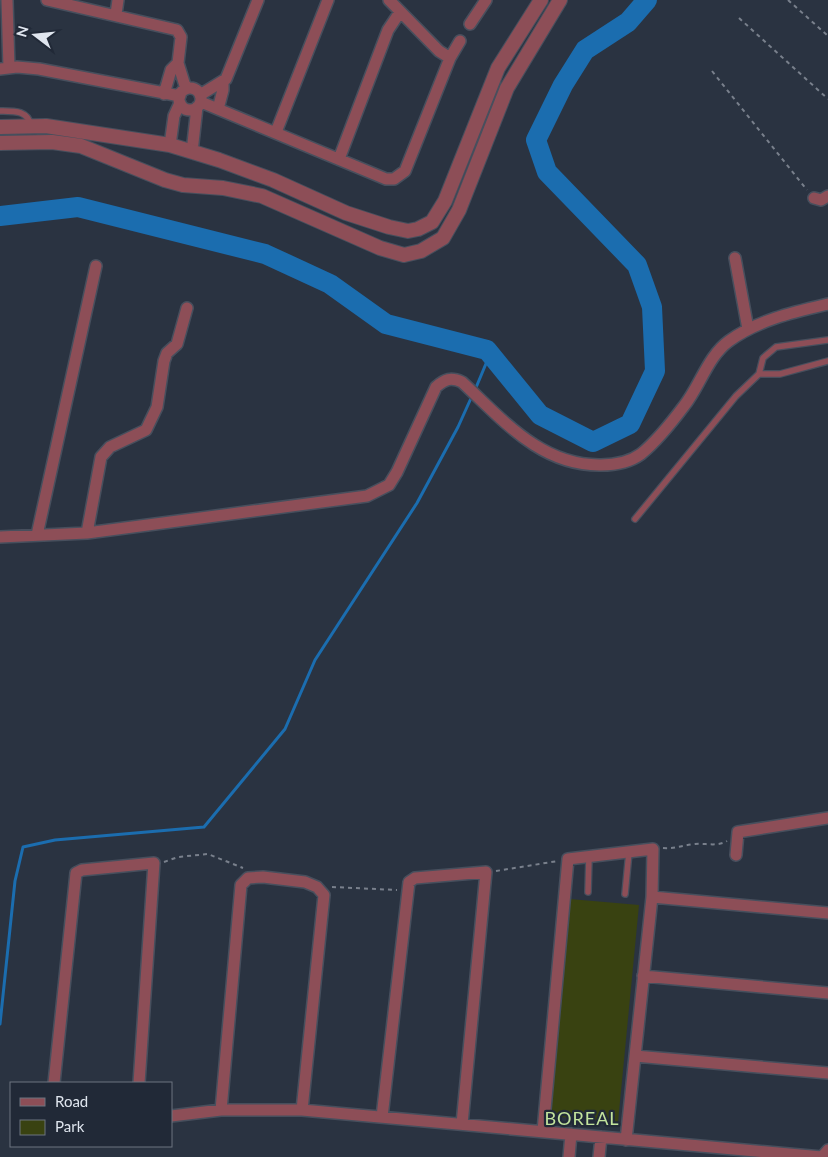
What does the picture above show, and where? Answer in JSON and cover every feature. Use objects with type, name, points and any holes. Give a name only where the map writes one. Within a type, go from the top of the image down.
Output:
[{"type":"street","points":[[7,0],[5,69],[56,72],[182,96]]},
{"type":"street","points":[[47,0],[116,14],[177,30],[181,37],[178,63],[182,96],[188,110],[223,83],[230,72],[258,0]]},
{"type":"street","points":[[116,14],[118,0]]},
{"type":"street","points":[[276,132],[328,0]]},
{"type":"street","points":[[389,0],[439,51],[450,58]]},
{"type":"street","points":[[0,127],[46,126],[92,131],[170,146],[273,180],[346,213],[389,227],[408,231],[418,229],[432,222],[445,201],[498,68],[541,0]]},
{"type":"street","points":[[470,24],[483,1]]},
{"type":"street","points":[[0,143],[52,142],[89,148],[165,180],[183,185],[244,191],[262,196],[380,248],[404,255],[422,251],[443,238],[459,210],[507,88],[554,2]]},
{"type":"street","points":[[339,159],[388,30],[400,12]]},
{"type":"street","points":[[199,101],[386,179],[400,177],[405,172],[450,58],[460,41]]},
{"type":"street","points":[[164,94],[171,70],[178,63]]},
{"type":"street","points":[[218,109],[224,90],[223,83]]},
{"type":"street","points":[[170,146],[174,116],[182,96],[193,89],[199,101],[192,152]]},
{"type":"street","points":[[89,148],[92,131]]},
{"type":"street","points":[[262,196],[273,180]]},
{"type":"street","points":[[814,198],[821,200],[828,196]]},
{"type":"street","points":[[735,258],[748,329]]},
{"type":"street","points":[[37,535],[96,266]]},
{"type":"street","points":[[0,537],[87,533],[367,496],[381,491],[389,485],[397,472],[436,387],[444,380],[454,378],[462,382],[524,440],[552,456],[589,465],[616,465],[640,455],[662,433],[685,405],[717,352],[728,341],[748,329],[769,320],[828,304]]},
{"type":"street","points":[[87,533],[101,457],[110,447],[146,430],[153,419],[164,362],[167,353],[177,344],[186,308]]},
{"type":"street","points":[[736,855],[738,832],[828,818]]},
{"type":"street","points":[[543,1131],[568,859],[653,849],[652,897],[626,1140]]},
{"type":"street","points":[[54,1082],[76,873],[82,870],[154,863],[139,1082]]},
{"type":"street","points":[[382,1117],[409,882],[415,878],[486,872],[462,1124]]},
{"type":"street","points":[[221,1110],[241,885],[248,878],[263,877],[305,882],[317,886],[324,895],[302,1110]]},
{"type":"street","points":[[652,897],[828,913]]},
{"type":"street","points":[[643,976],[828,993]]},
{"type":"street","points":[[635,1056],[828,1073]]},
{"type":"street","points":[[172,1116],[221,1110],[302,1110],[822,1157],[828,1150]]},
{"type":"street","points":[[569,1157],[571,1134]]},
{"type":"street","points":[[598,1157],[601,1137]]},
{"type":"lane","points":[[0,111],[24,113],[29,119],[31,126]]},
{"type":"lane","points":[[635,519],[736,396],[759,374],[763,358],[776,346],[828,340]]},
{"type":"lane","points":[[759,374],[780,374],[828,361]]},
{"type":"lane","points":[[625,894],[628,852]]},
{"type":"lane","points":[[588,892],[589,857]]},
{"type":"path","points":[[788,0],[828,36]]},
{"type":"path","points":[[738,18],[828,99]]},
{"type":"path","points":[[712,72],[814,198]]},
{"type":"path","points":[[653,849],[675,849],[695,844],[721,844],[738,832]]},
{"type":"path","points":[[154,863],[178,857],[208,854],[263,877]]},
{"type":"path","points":[[486,872],[568,859]]},
{"type":"path","points":[[317,886],[407,890]]},
{"type":"green space","points":[[570,899],[639,905],[618,1122],[549,1116]]},
{"type":"waterway","points":[[0,216],[78,207],[265,254],[330,284],[386,324],[487,350],[540,415],[593,442],[630,424],[655,371],[652,307],[637,265],[547,172],[536,140],[563,85],[585,50],[628,22],[647,0]]},
{"type":"waterway","points":[[475,390],[490,354]]},
{"type":"waterway","points":[[0,1024],[15,881],[23,847],[55,840],[204,827],[285,729],[315,660],[417,503],[458,427],[472,396]]},
{"type":"district","name":"BOREAL","points":[[582,1118]]}]
